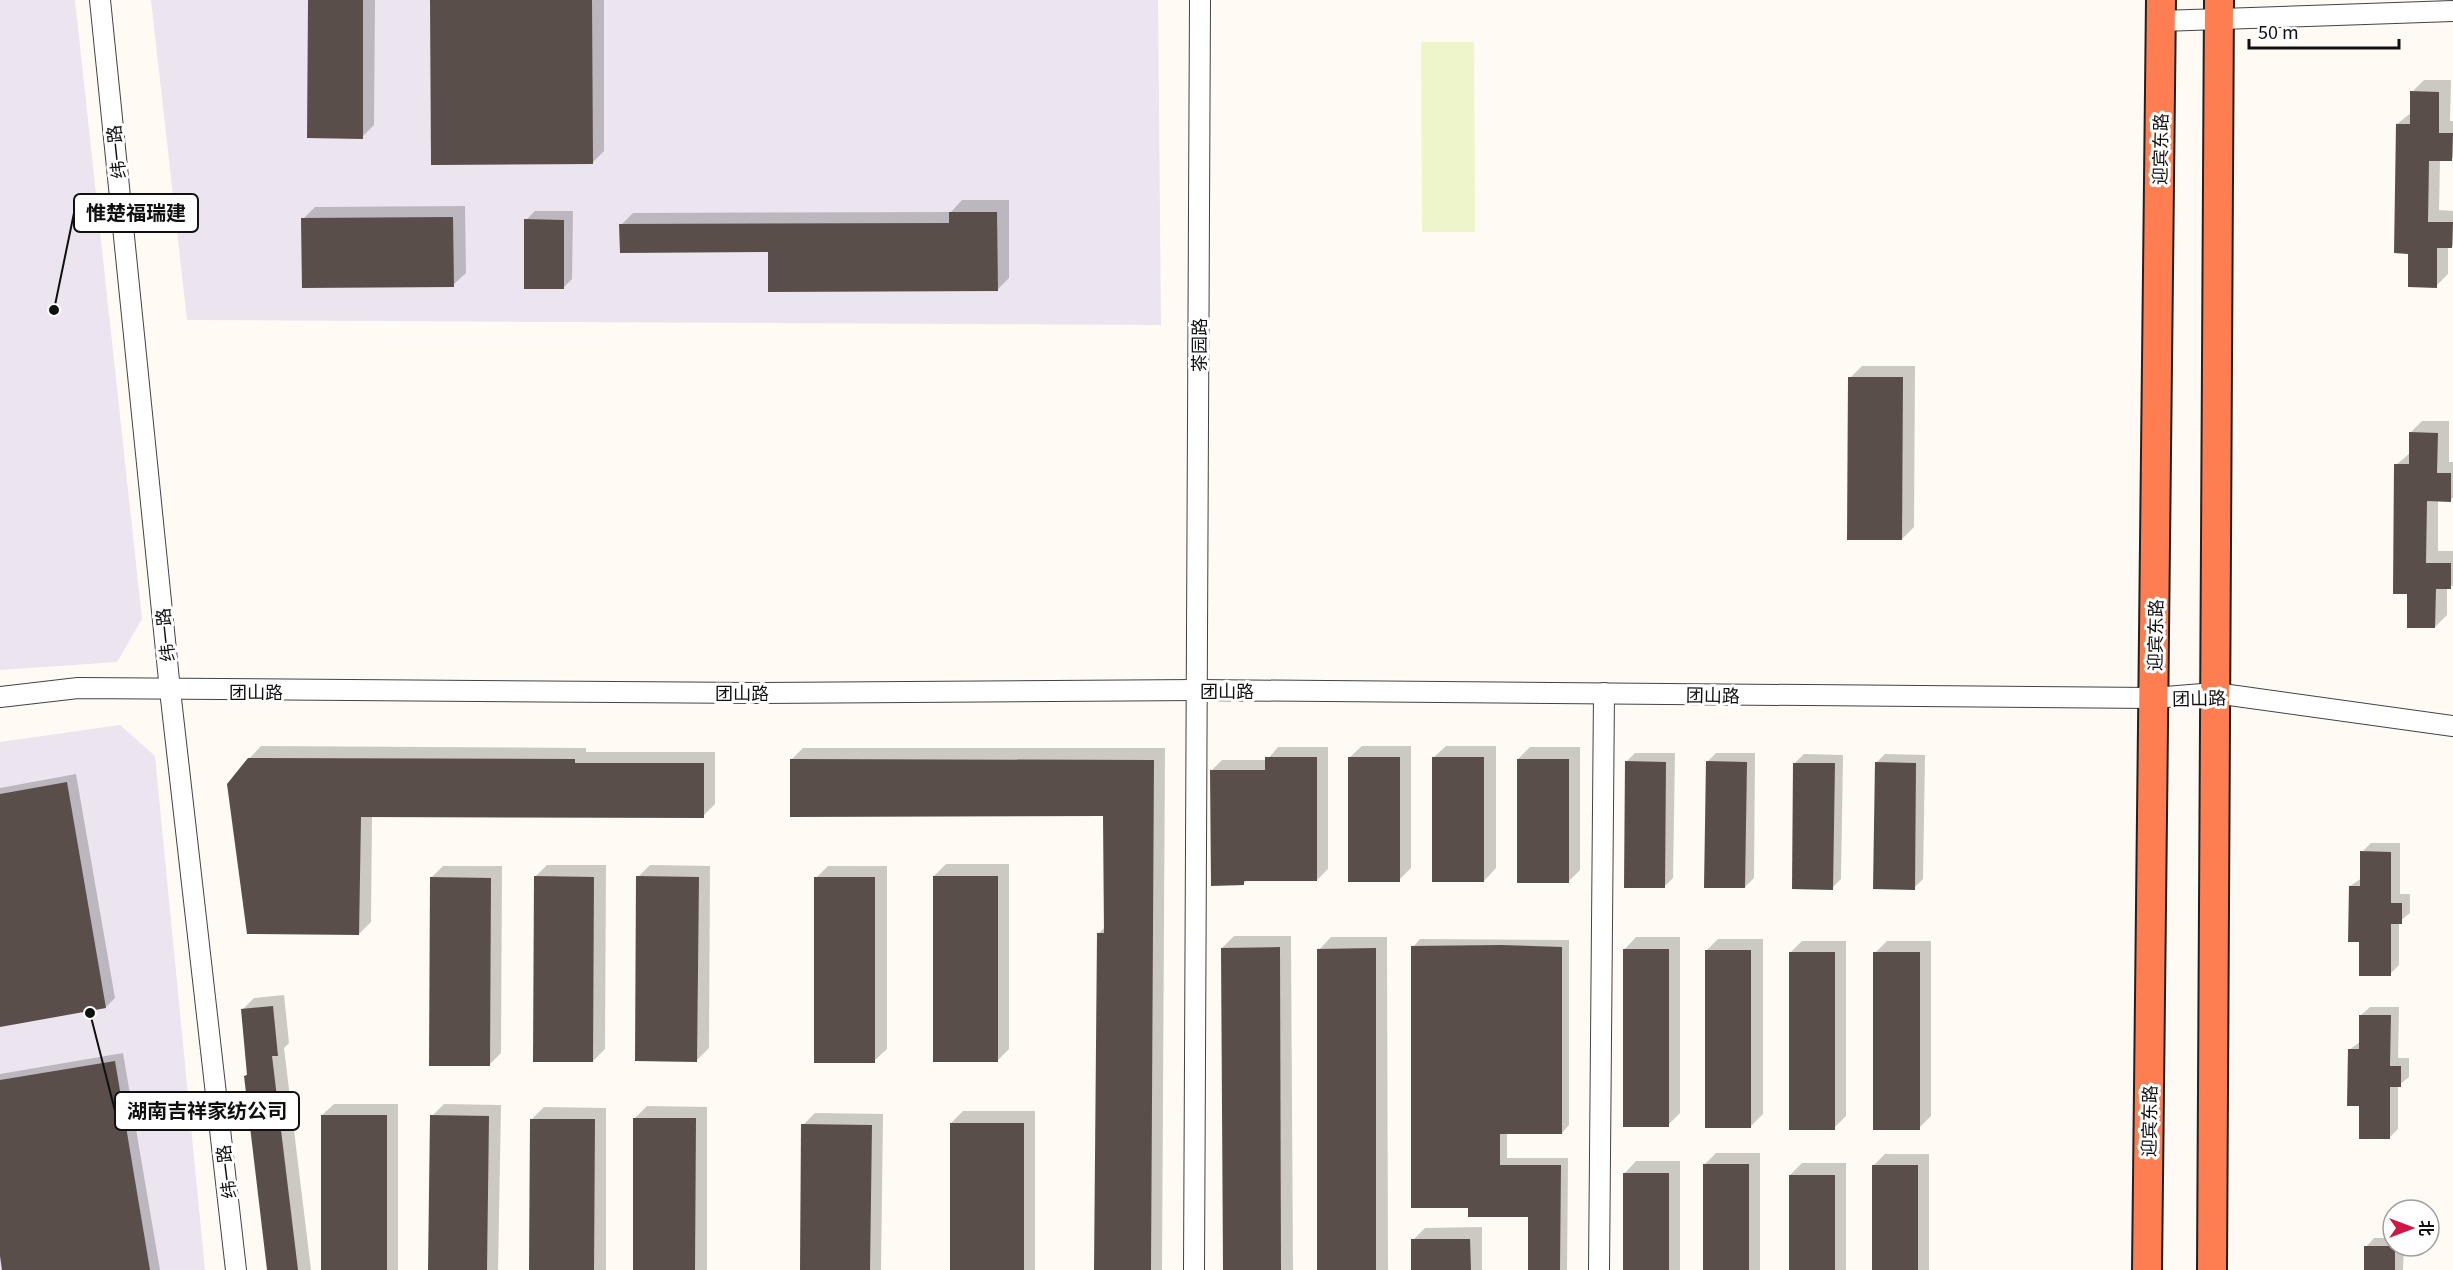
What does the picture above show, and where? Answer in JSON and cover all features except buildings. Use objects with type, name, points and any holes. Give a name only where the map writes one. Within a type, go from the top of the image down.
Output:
[{"type":"highway","name":"迎宾东路","points":[[2147,1270],[2161,11]]},
{"type":"highway","points":[[2212,1270],[2219,11]]},
{"type":"street","name":"纬一路","points":[[100,0],[170,690],[236,1270]]},
{"type":"street","name":"茶园路","points":[[1194,1270],[1200,0]]},
{"type":"street","points":[[2161,11],[2453,11]]},
{"type":"street","name":"团山路","points":[[0,697],[78,688],[769,693],[1197,690],[2153,698],[2215,693],[2453,726]]},
{"type":"street","points":[[1599,1270],[1604,693]]},
{"type":"shaded area","points":[[0,0],[75,0],[142,619],[117,662],[0,670]]},
{"type":"shaded area","points":[[151,0],[1158,0],[1161,325],[187,320]]},
{"type":"shaded area","points":[[120,725],[155,756],[205,1270],[0,1270],[0,742]]},
{"type":"green space","points":[[1421,42],[1474,42],[1475,232],[1422,232]]},
{"type":"place","name":"惟楚福瑞建","points":[[54,310]]},
{"type":"place","name":"湖南吉祥家纺公司","points":[[90,1013]]}]
